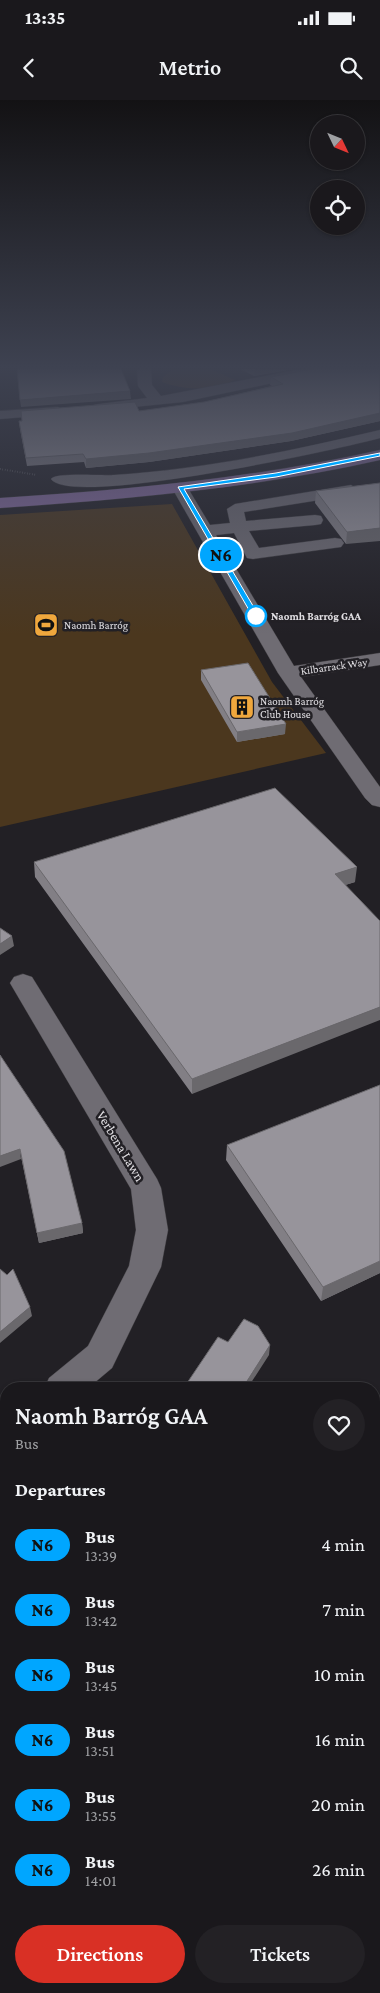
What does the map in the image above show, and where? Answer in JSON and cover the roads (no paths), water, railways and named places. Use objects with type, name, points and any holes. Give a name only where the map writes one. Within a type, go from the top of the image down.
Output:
[{"type":"main road","points":[[0,502],[120,495],[180,488],[276,475],[368,457]]},
{"type":"street","points":[[60,479],[94,482],[190,472],[278,457]]},
{"type":"street","points":[[180,488],[288,673],[373,793],[380,800]]},
{"type":"street","points":[[335,543],[253,554],[239,527],[235,509],[366,488]]},
{"type":"street","points":[[206,531],[315,520]]},
{"type":"street","name":"Kilbarrack Way","points":[[288,673],[380,659]]},
{"type":"street","name":"Verbena Lawn","points":[[23,984],[146,1188],[152,1230],[145,1267],[100,1357],[69,1382]]},
{"type":"place","name":"Naomh Barróg GAA","points":[[256,616]]},
{"type":"place","name":"Naomh Barróg","points":[[46,625]]},
{"type":"place","name":"Naomh Barróg Club House","points":[[242,707]]}]
